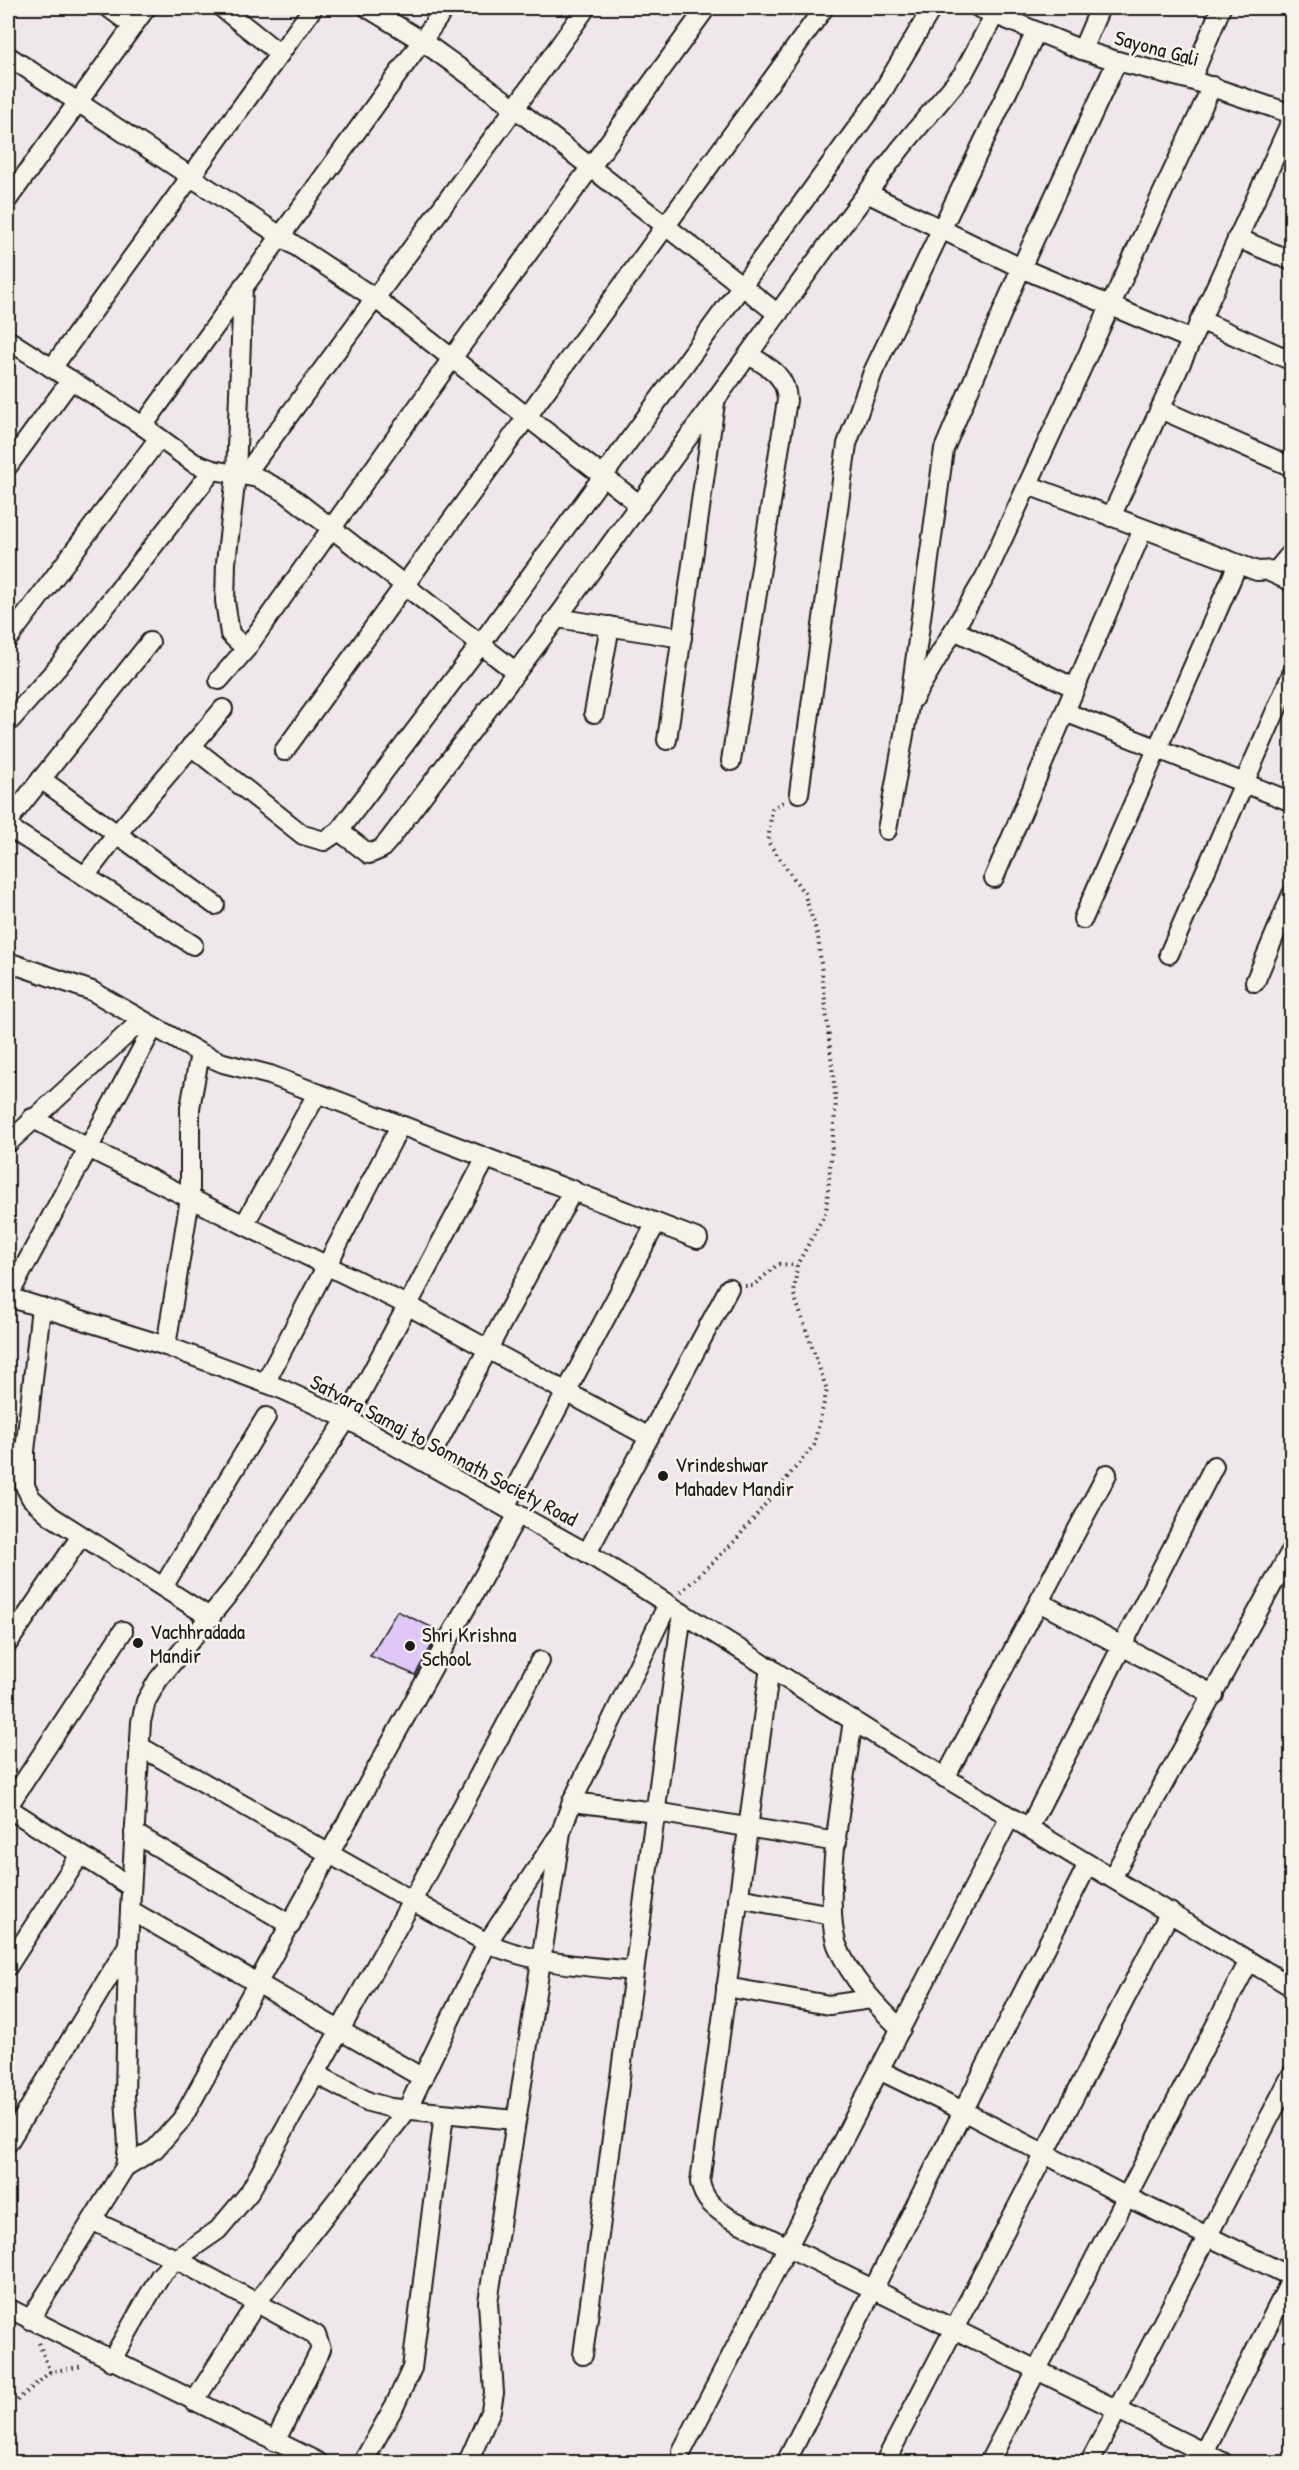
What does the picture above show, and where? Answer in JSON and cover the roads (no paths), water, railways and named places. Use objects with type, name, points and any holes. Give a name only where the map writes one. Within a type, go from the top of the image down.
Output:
[{"type":"street","points":[[109,8],[132,25]]},
{"type":"street","points":[[9,193],[146,8]]},
{"type":"street","points":[[222,8],[280,54]]},
{"type":"street","points":[[52,368],[314,8]]},
{"type":"street","points":[[368,8],[422,41],[515,108],[778,314]]},
{"type":"street","points":[[143,426],[446,8]]},
{"type":"street","points":[[240,475],[376,298],[586,8]]},
{"type":"street","points":[[219,680],[246,649],[453,357],[706,8]]},
{"type":"street","points":[[284,750],[824,8]]},
{"type":"street","points":[[191,746],[303,835],[324,841],[339,831],[480,645],[878,99],[932,8]]},
{"type":"street","points":[[1082,50],[1100,8]]},
{"type":"street","points":[[1191,80],[1221,8]]},
{"type":"street","points":[[339,831],[369,854],[381,849],[557,618],[867,193],[963,74],[983,9]]},
{"type":"street","name":"Sayona Gali","points":[[983,9],[1082,50],[1212,86],[1292,114]]},
{"type":"street","points":[[799,793],[847,444],[873,372],[1036,32]]},
{"type":"street","points":[[8,56],[376,298],[640,504]]},
{"type":"street","points":[[886,830],[909,706],[944,448],[1022,268],[1117,61]]},
{"type":"street","points":[[909,706],[985,577],[1212,86]]},
{"type":"street","points":[[1111,517],[1292,118]]},
{"type":"street","points":[[867,193],[941,231],[1022,268],[1191,340]]},
{"type":"street","points":[[1237,238],[1292,261]]},
{"type":"street","points":[[243,286],[240,475],[226,564],[225,601],[230,634],[246,649]]},
{"type":"street","points":[[1200,320],[1292,361]]},
{"type":"street","points":[[8,340],[143,426],[194,462],[213,470],[271,483],[332,527],[516,672]]},
{"type":"street","points":[[731,761],[787,400],[787,388],[782,379],[773,369],[749,355]]},
{"type":"street","points":[[8,466],[71,380]]},
{"type":"street","points":[[667,740],[716,401]]},
{"type":"street","points":[[1160,409],[1292,467]]},
{"type":"street","points":[[8,639],[159,438]]},
{"type":"street","points":[[8,723],[58,667],[213,470]]},
{"type":"street","points":[[1028,485],[1237,566],[1269,572],[1292,582]]},
{"type":"street","points":[[994,878],[1143,529]]},
{"type":"street","points":[[1269,572],[1283,565],[1292,552]]},
{"type":"street","points":[[1083,919],[1237,566]]},
{"type":"street","points":[[557,618],[682,638]]},
{"type":"street","points":[[594,713],[610,626]]},
{"type":"street","points":[[954,630],[1075,688]]},
{"type":"street","points":[[8,821],[150,642]]},
{"type":"street","points":[[1169,954],[1292,674]]},
{"type":"street","points":[[85,876],[117,834],[223,709]]},
{"type":"street","points":[[1065,712],[1292,802]]},
{"type":"street","points":[[41,778],[215,905]]},
{"type":"street","points":[[8,826],[193,945]]},
{"type":"street","points":[[1255,982],[1292,894]]},
{"type":"street","points":[[8,962],[92,991],[147,1024],[223,1063],[270,1075],[698,1239]]},
{"type":"street","points":[[8,1143],[32,1118],[147,1024]]},
{"type":"street","points":[[8,1297],[88,1148],[147,1024]]},
{"type":"street","points":[[166,1346],[190,1198],[190,1108],[200,1053]]},
{"type":"street","points":[[244,1225],[317,1094]]},
{"type":"street","points":[[32,1118],[88,1148],[407,1305],[649,1437]]},
{"type":"street","points":[[265,1383],[400,1126]]},
{"type":"street","points":[[30,2320],[125,2167],[128,2146],[125,2097],[128,1945],[139,1746],[146,1701],[158,1680],[239,1581],[347,1419],[486,1158]]},
{"type":"street","points":[[427,1463],[573,1190]]},
{"type":"street","points":[[125,2167],[155,2150],[183,2119],[330,1855],[511,1510],[567,1392],[656,1223]]},
{"type":"street","points":[[587,1553],[729,1288]]},
{"type":"street","name":"Satvara Samaj to Somnath Society Road","points":[[8,1297],[166,1346],[265,1383],[347,1419],[587,1553],[945,1778],[1292,1987]]},
{"type":"street","points":[[41,1307],[26,1440],[25,1486],[31,1498],[51,1516],[211,1618]]},
{"type":"street","points":[[163,1587],[266,1418]]},
{"type":"street","points":[[1029,1828],[1214,1466]]},
{"type":"street","points":[[945,1778],[1107,1474]]},
{"type":"street","points":[[8,1643],[81,1536]]},
{"type":"street","points":[[1112,1878],[1292,1549]]},
{"type":"street","points":[[1039,1602],[1123,1644],[1214,1695]]},
{"type":"street","points":[[468,2463],[491,2410],[494,2393],[488,2302],[561,1832],[572,1802],[675,1608]]},
{"type":"street","points":[[583,2355],[656,1812],[675,1608]]},
{"type":"street","points":[[123,1631],[8,1807],[80,1856],[131,1887]]},
{"type":"street","points":[[111,2361],[160,2276],[176,2259],[218,2230],[236,2212],[249,2193],[412,1901],[540,1661]]},
{"type":"street","points":[[770,1667],[700,2182],[703,2195],[710,2204],[729,2217],[787,2247],[955,2327],[1202,2458],[1223,2463]]},
{"type":"street","points":[[853,1720],[837,1842],[832,1915],[837,1944],[871,1999],[901,2028]]},
{"type":"street","points":[[139,1746],[487,1943],[508,1952],[541,1960],[634,1971]]},
{"type":"street","points":[[572,1802],[656,1812],[837,1842]]},
{"type":"street","points":[[682,2451],[1010,1817]]},
{"type":"street","points":[[195,2402],[257,2302],[407,2110],[487,1943],[561,1832]]},
{"type":"street","points":[[134,1833],[291,1925]]},
{"type":"street","points":[[8,1966],[80,1856]]},
{"type":"street","points":[[786,2463],[1088,1864]]},
{"type":"street","points":[[738,1898],[832,1915]]},
{"type":"street","points":[[130,1910],[423,2078]]},
{"type":"street","points":[[885,2463],[1170,1912]]},
{"type":"street","points":[[8,2143],[72,2032],[128,1945]]},
{"type":"street","points":[[989,2463],[1249,1961]]},
{"type":"street","points":[[726,1987],[829,2005],[871,1999]]},
{"type":"street","points":[[879,2070],[963,2111],[1126,2197],[1292,2278],[1202,2458]]},
{"type":"street","points":[[316,2074],[369,2102],[407,2110],[515,2120]]},
{"type":"street","points":[[1090,2463],[1292,2074]]},
{"type":"street","points":[[363,2463],[401,2395],[412,2368],[444,2114]]},
{"type":"street","points":[[93,2221],[176,2259],[316,2335],[321,2349],[276,2442]]},
{"type":"street","points":[[8,2308],[318,2463]]},
{"type":"place","name":"Vrindeshwar Mahadev Mandir","points":[[663,1476]]},
{"type":"place","name":"Vachhradada Mandir","points":[[138,1643]]},
{"type":"place","name":"Shri Krishna School","points":[[410,1646]]}]
